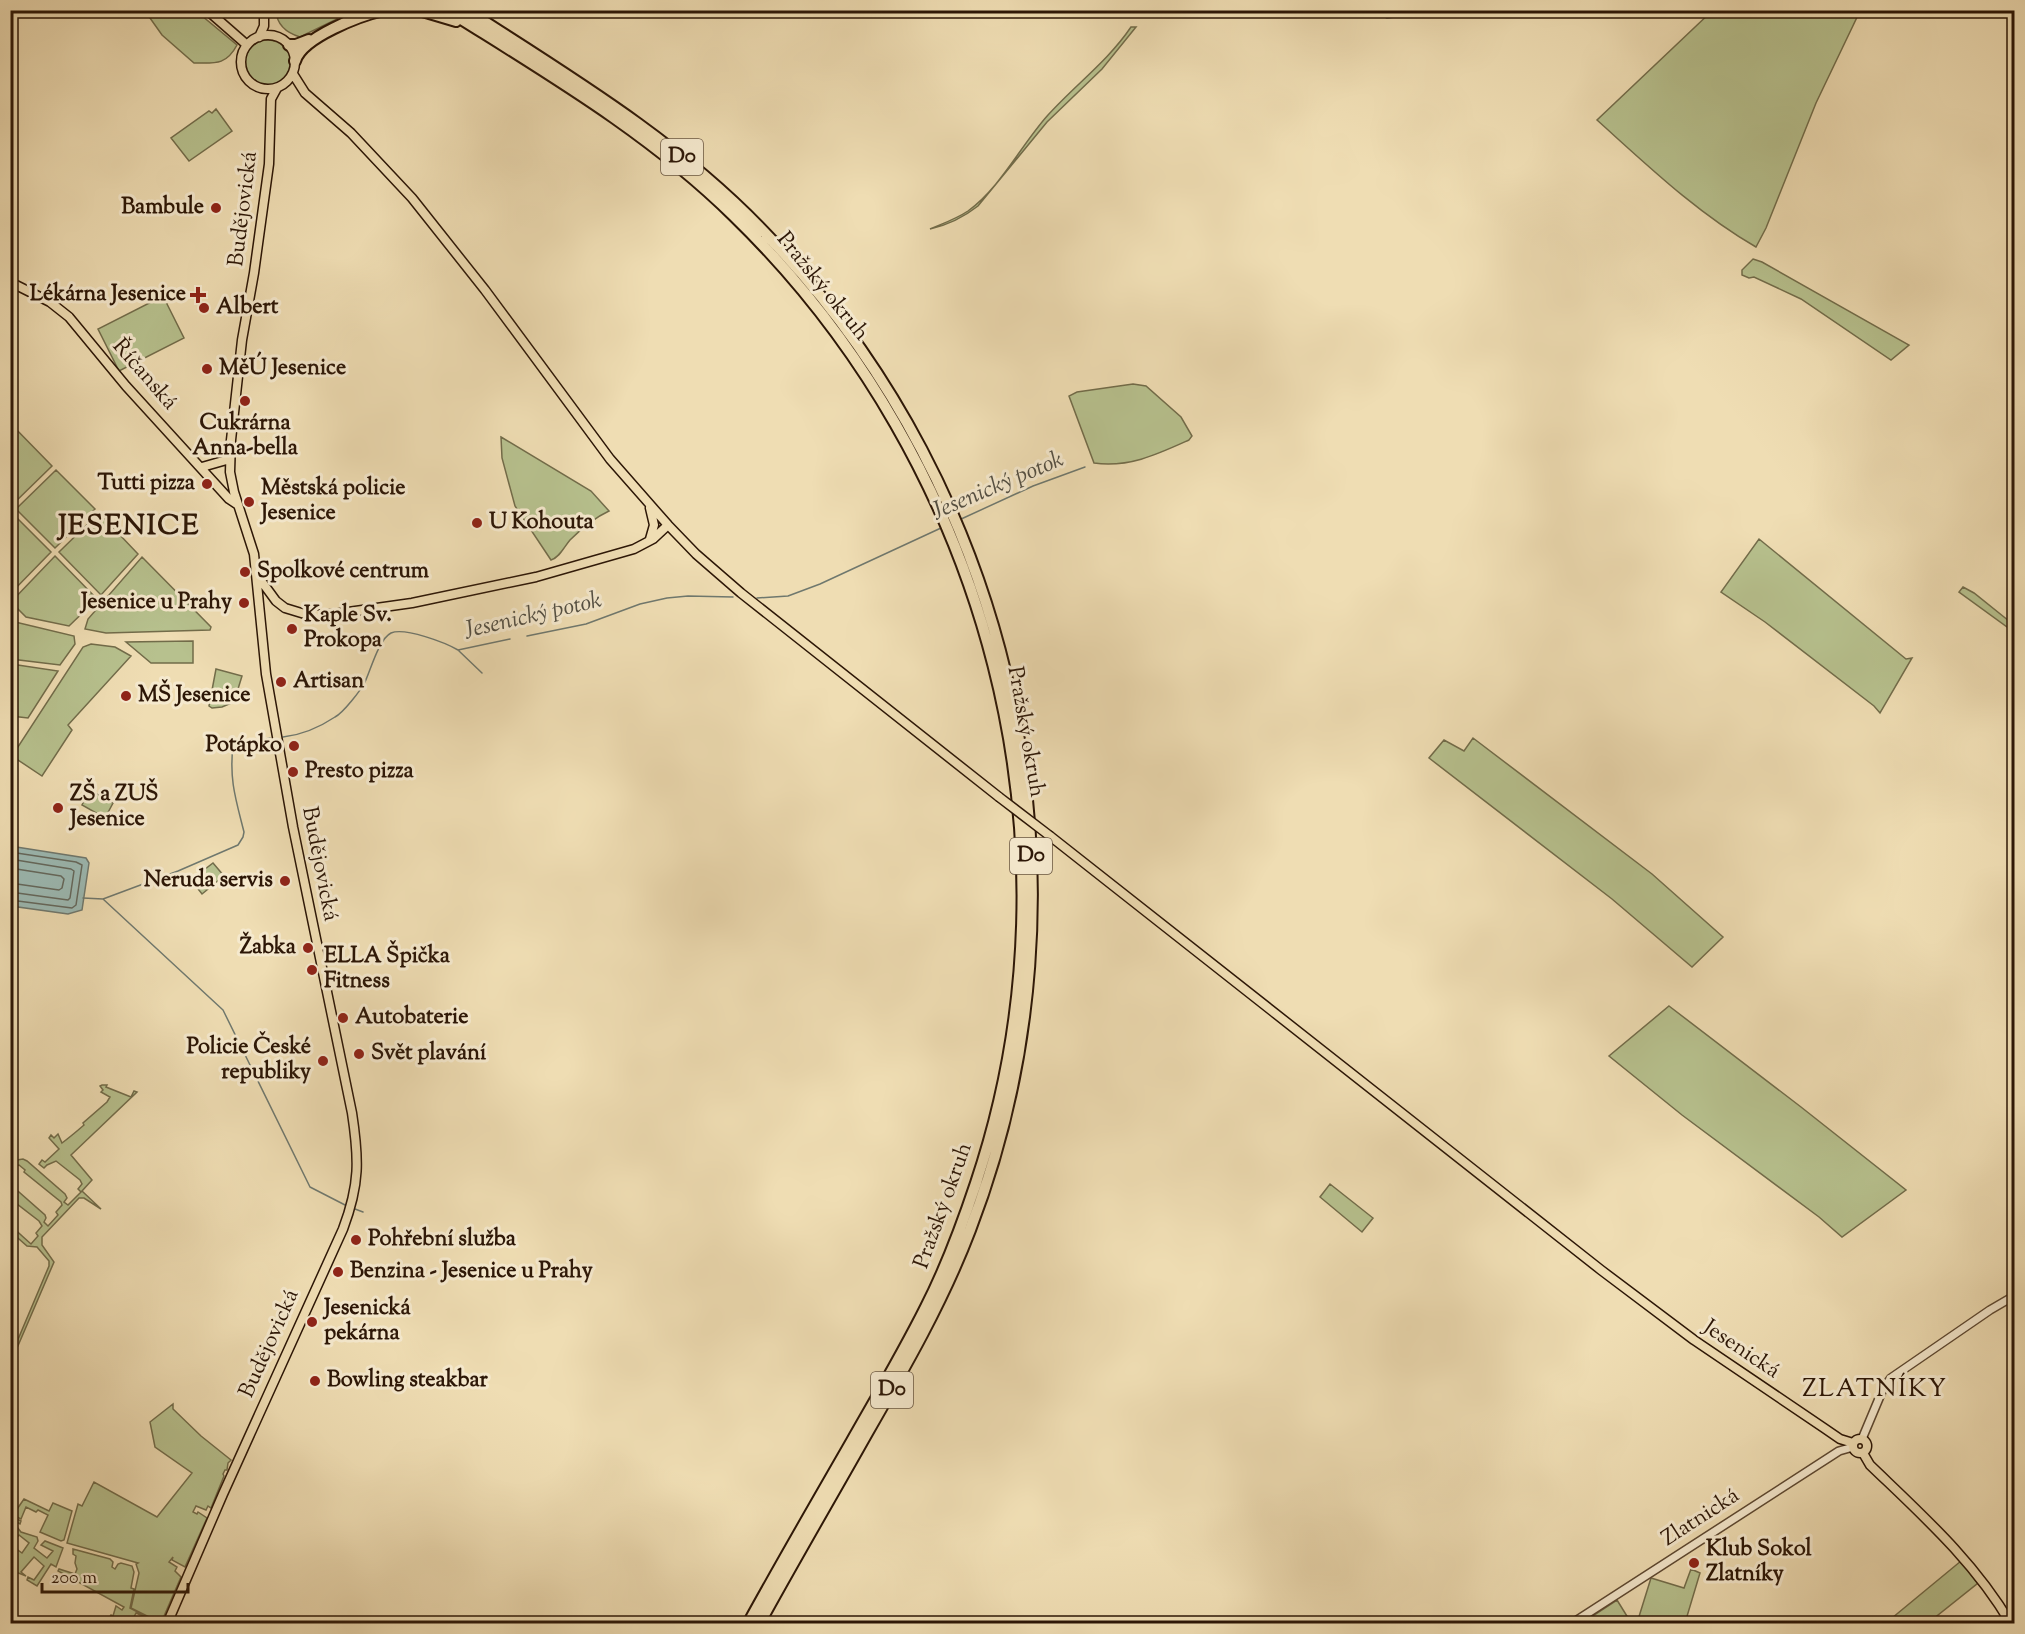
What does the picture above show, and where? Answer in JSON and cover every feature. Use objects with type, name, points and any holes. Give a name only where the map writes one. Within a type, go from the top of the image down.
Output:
[{"type":"highway","points":[[289,45],[306,41],[342,21],[354,10]]},
{"type":"highway","points":[[295,61],[299,51],[313,40],[354,20],[384,10]]},
{"type":"highway","points":[[419,10],[457,21],[487,35]]},
{"type":"highway","name":"Pražský okruh","points":[[447,10],[607,113],[656,148],[706,190],[756,237],[802,288],[838,333],[893,416],[943,504]]},
{"type":"highway","name":"Pražský okruh","points":[[466,10],[636,122],[712,182],[763,230],[809,281],[844,326],[901,411],[958,537],[1002,657],[1017,728],[1027,797],[1031,854],[1031,922],[1024,1012],[1014,1073],[987,1182],[971,1228],[945,1289],[891,1392],[759,1623]]},
{"type":"highway","name":"Pražský okruh","points":[[748,1623],[927,1305],[954,1243],[977,1181],[996,1113],[1009,1050],[1019,971],[1022,921],[1022,856],[1017,797],[1008,730],[993,659],[958,537]]},
{"type":"main road","points":[[207,10],[247,45],[259,37],[263,29],[264,14]]},
{"type":"main road","points":[[264,14],[275,36],[289,45],[295,61],[293,74],[306,93]]},
{"type":"main road","points":[[259,37],[275,36]]},
{"type":"main road","name":"Budějovická","points":[[247,45],[242,57],[242,70],[248,80],[259,88],[267,100],[270,112]]},
{"type":"main road","name":"Budějovická","points":[[167,1623],[343,1228],[351,1205],[358,1168],[352,1113],[290,809],[266,674],[252,542],[231,478],[230,459],[242,340],[269,165],[271,99],[279,87],[293,74]]},
{"type":"main road","points":[[259,88],[290,86],[306,93]]},
{"type":"main road","name":"Jesenická","points":[[306,93],[358,140],[424,214],[527,345],[610,459],[649,505],[696,554],[741,593],[1182,942],[1601,1270],[1694,1340],[1840,1439],[1853,1445],[1856,1452],[1863,1453],[1870,1465],[1962,1556],[1994,1595],[2011,1623]]},
{"type":"main road","name":"Říčanská","points":[[10,282],[50,302],[69,317],[126,386],[227,497],[239,505]]},
{"type":"main road","points":[[202,467],[230,459]]},
{"type":"main road","points":[[649,505],[654,525],[650,541]]},
{"type":"main road","points":[[257,574],[280,605],[293,612],[308,615],[334,614],[412,603],[536,577],[634,549],[650,541],[668,525]]},
{"type":"main road","points":[[1853,1445],[1858,1439],[1862,1439],[1867,1444],[1867,1449],[1863,1453]]},
{"type":"street","points":[[1862,1439],[1879,1397],[1892,1378],[1972,1322],[2014,1296]]},
{"type":"street","points":[[1839,1451],[1842,1447],[1840,1439]]},
{"type":"street","name":"Zlatnická","points":[[1571,1623],[1839,1451],[1853,1445]]},
{"type":"green space","points":[[276,10],[346,11],[335,20],[300,37],[284,28],[278,20]]},
{"type":"green space","points":[[1713,10],[1860,11],[1816,103],[1766,228],[1756,247],[1693,204],[1597,120]]},
{"type":"green space","points":[[145,11],[196,11],[237,45],[224,60],[213,63],[194,63],[162,35]]},
{"type":"green space","points":[[1131,27],[1136,27],[1102,69],[1047,122],[1001,178],[1048,115],[1112,51]]},
{"type":"green space","points":[[268,40],[284,47],[291,63],[284,79],[268,86],[252,79],[245,63],[252,47]]},
{"type":"green space","points":[[216,109],[232,131],[189,161],[171,138],[209,111],[212,113]]},
{"type":"green space","points":[[1001,178],[978,206],[967,214],[930,229],[963,214],[980,201]]},
{"type":"green space","points":[[1753,259],[1909,345],[1891,360],[1801,299],[1754,277],[1749,278],[1742,275],[1742,270]]},
{"type":"green space","points":[[163,296],[184,338],[119,371],[98,329]]},
{"type":"green space","points":[[1133,384],[1146,386],[1181,417],[1192,436],[1189,440],[1143,459],[1107,464],[1094,463],[1069,396],[1077,392]]},
{"type":"green space","points":[[10,424],[52,466],[11,506]]},
{"type":"green space","points":[[501,437],[591,491],[609,511],[570,540],[554,559],[551,560],[515,506],[502,458]]},
{"type":"green space","points":[[56,470],[95,509],[55,548],[16,509]]},
{"type":"green space","points":[[12,513],[51,552],[11,593],[10,515]]},
{"type":"green space","points":[[99,513],[138,554],[101,595],[59,552]]},
{"type":"green space","points":[[1759,539],[1906,659],[1912,658],[1880,713],[1765,622],[1721,592]]},
{"type":"green space","points":[[55,556],[97,599],[69,626],[26,617],[11,602]]},
{"type":"green space","points":[[142,557],[211,627],[210,630],[106,633],[85,629],[88,619]]},
{"type":"green space","points":[[1963,587],[2014,625],[2014,632],[1959,592]]},
{"type":"green space","points":[[11,621],[74,636],[75,644],[60,665],[11,659]]},
{"type":"green space","points":[[193,641],[193,663],[151,663],[126,642]]},
{"type":"green space","points":[[91,644],[115,647],[131,656],[68,725],[72,730],[42,776],[12,756],[83,647]]},
{"type":"green space","points":[[11,664],[58,671],[28,718],[11,716]]},
{"type":"green space","points":[[216,669],[242,676],[234,702],[212,708],[209,706]]},
{"type":"green space","points":[[1473,738],[1652,874],[1723,937],[1692,967],[1612,899],[1429,758],[1444,740],[1464,751]]},
{"type":"green space","points":[[90,790],[113,803],[105,818],[82,805]]},
{"type":"green space","points":[[213,863],[224,876],[202,894],[191,880]]},
{"type":"green space","points":[[1669,1006],[1906,1190],[1842,1237],[1819,1217],[1682,1115],[1609,1056]]},
{"type":"green space","points":[[107,1085],[106,1087],[131,1097],[134,1091],[137,1092],[71,1155],[92,1180],[82,1191],[101,1209],[84,1198],[79,1198],[42,1237],[42,1245],[54,1262],[11,1362],[11,1356],[49,1266],[49,1261],[37,1247],[27,1246],[11,1232],[11,1226],[31,1244],[38,1236],[36,1233],[42,1226],[39,1221],[12,1200],[11,1185],[45,1215],[44,1222],[48,1226],[58,1215],[56,1212],[62,1205],[19,1165],[11,1167],[11,1161],[23,1159],[27,1161],[65,1194],[67,1198],[64,1202],[68,1205],[81,1192],[78,1189],[82,1184],[80,1180],[56,1161],[44,1168],[39,1164],[42,1160],[45,1162],[59,1149],[49,1138],[51,1135],[54,1138],[58,1134],[62,1143],[107,1102],[110,1097],[101,1092],[103,1090],[100,1086]]},
{"type":"green space","points":[[1330,1184],[1373,1218],[1362,1232],[1320,1197]]},
{"type":"green space","points":[[173,1404],[173,1409],[231,1460],[223,1474],[211,1508],[208,1506],[206,1510],[196,1506],[193,1512],[197,1514],[198,1512],[207,1518],[185,1567],[172,1560],[173,1557],[169,1562],[177,1567],[175,1571],[181,1577],[161,1623],[131,1608],[139,1573],[136,1564],[138,1563],[67,1543],[78,1504],[82,1506],[94,1482],[157,1517],[192,1473],[155,1447],[150,1422]]},
{"type":"green space","points":[[24,1499],[49,1511],[53,1503],[72,1511],[64,1540],[61,1541],[40,1532],[48,1515],[26,1507],[21,1519],[13,1515]]},
{"type":"green space","points":[[11,1514],[12,1517],[21,1521],[20,1524],[11,1519]]},
{"type":"green space","points":[[17,1527],[21,1532],[37,1537],[38,1541],[34,1548],[47,1558],[53,1551],[41,1545],[45,1541],[63,1548],[56,1567],[51,1564],[37,1586],[27,1580],[28,1577],[34,1580],[44,1566],[34,1557],[21,1572],[26,1576],[16,1572],[16,1577],[11,1584],[11,1545],[22,1553],[29,1543],[19,1535],[14,1541],[11,1538],[11,1528],[15,1531]]},
{"type":"green space","points":[[73,1549],[110,1559],[115,1569],[121,1563],[132,1566],[134,1572],[131,1588],[134,1589],[130,1608],[159,1623],[136,1613],[131,1623],[106,1623],[111,1615],[113,1616],[116,1606],[122,1610],[124,1607],[58,1571],[59,1569],[75,1574],[76,1556],[73,1554]]},
{"type":"green space","points":[[1961,1561],[1978,1583],[1928,1623],[1897,1623],[1892,1618]]},
{"type":"green space","points":[[1691,1569],[1700,1573],[1685,1623],[1637,1623],[1651,1578],[1684,1588]]},
{"type":"green space","points":[[1617,1600],[1630,1621],[1596,1623],[1591,1617]]},
{"type":"water","points":[[10,846],[86,858],[89,863],[82,910],[68,914],[11,906]]},
{"type":"waterway","points":[[1370,10],[1387,18],[1418,14]]},
{"type":"waterway","name":"Jesenický potok","points":[[959,520],[1033,486],[1085,467]]},
{"type":"waterway","name":"Jesenický potok","points":[[757,598],[788,596],[820,584],[941,528]]},
{"type":"waterway","name":"Jesenický potok","points":[[527,636],[586,624],[640,604],[667,598],[733,597]]},
{"type":"waterway","name":"Jesenický potok","points":[[283,737],[317,727],[342,711],[363,686],[379,648],[391,633],[415,634],[458,650],[510,639]]},
{"type":"waterway","points":[[459,651],[482,673]]},
{"type":"waterway","name":"Jesenický potok","points":[[83,898],[103,899],[178,871],[238,845],[244,832],[233,780],[233,746],[270,738]]},
{"type":"waterway","points":[[103,899],[223,1010],[310,1187],[347,1206]]},
{"type":"waterway","points":[[355,1209],[363,1212]]},
{"type":"place","name":"Bambule","points":[[216,208]]},
{"type":"place","name":"Lékárna Jesenice","points":[[198,295]]},
{"type":"place","name":"Albert","points":[[204,308]]},
{"type":"place","name":"MěÚ Jesenice","points":[[207,369]]},
{"type":"place","name":"Cukrárna Anna-bella","points":[[245,401]]},
{"type":"place","name":"Tutti pizza","points":[[207,484]]},
{"type":"place","name":"Městská policie Jesenice","points":[[249,502]]},
{"type":"place","name":"U Kohouta","points":[[477,523]]},
{"type":"place","name":"Spolkové centrum","points":[[245,572]]},
{"type":"place","name":"Jesenice u Prahy","points":[[244,603]]},
{"type":"place","name":"Kaple Sv. Prokopa","points":[[292,629]]},
{"type":"place","name":"Artisan","points":[[281,682]]},
{"type":"place","name":"MŠ Jesenice","points":[[126,696]]},
{"type":"place","name":"Potápko","points":[[294,746]]},
{"type":"place","name":"Presto pizza","points":[[293,772]]},
{"type":"place","name":"ZŠ a ZUŠ Jesenice","points":[[58,808]]},
{"type":"place","name":"Neruda servis","points":[[285,881]]},
{"type":"place","name":"Žabka","points":[[308,948]]},
{"type":"place","name":"ELLA Špička Fitness","points":[[312,970]]},
{"type":"place","name":"Autobaterie","points":[[343,1018]]},
{"type":"place","name":"Svět plavání","points":[[359,1054]]},
{"type":"place","name":"Policie České republiky","points":[[323,1061]]},
{"type":"place","name":"Pohřební služba","points":[[356,1240]]},
{"type":"place","name":"Benzina - Jesenice u Prahy","points":[[338,1272]]},
{"type":"place","name":"Jesenická pekárna","points":[[312,1322]]},
{"type":"place","name":"Bowling steakbar","points":[[315,1381]]},
{"type":"place","name":"Klub Sokol Zlatníky","points":[[1694,1563]]},
{"type":"district","name":"JESENICE","points":[[129,527]]},
{"type":"district","name":"ZLATNÍKY","points":[[1875,1389]]}]
